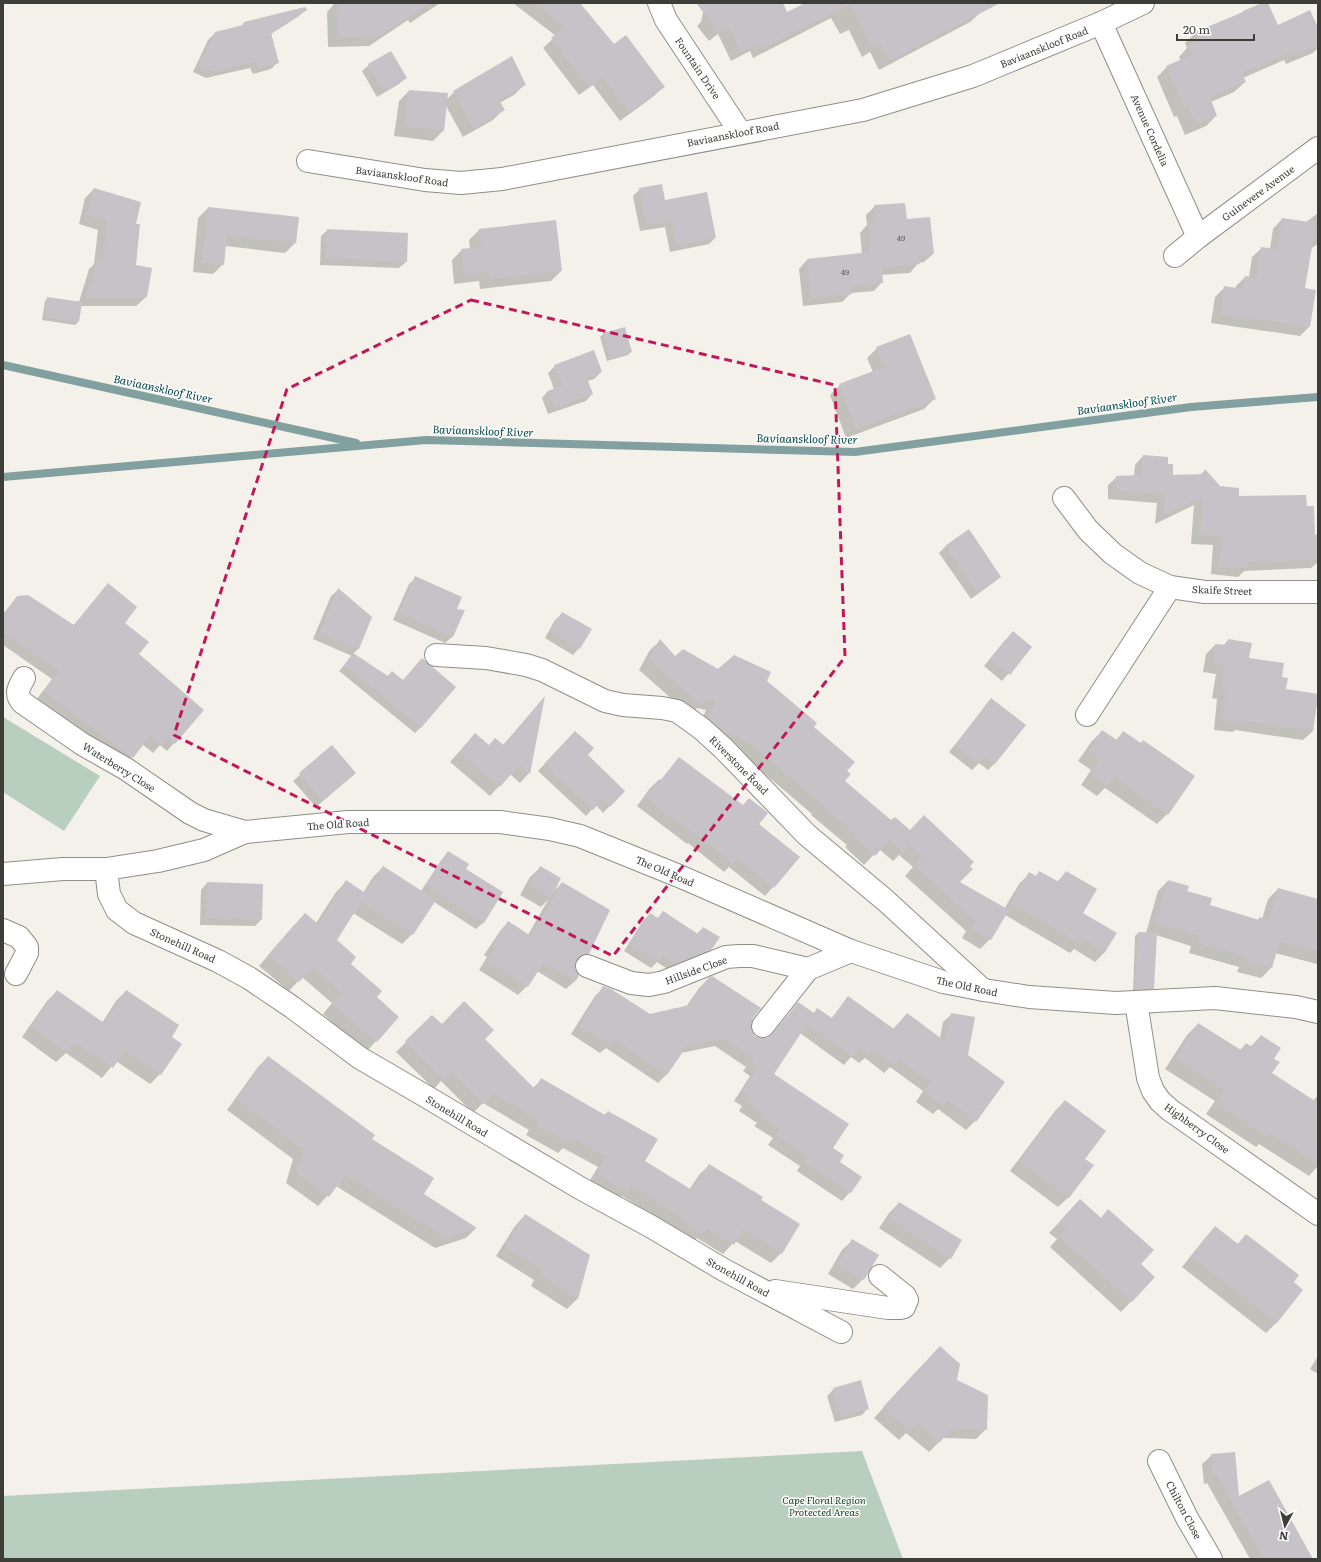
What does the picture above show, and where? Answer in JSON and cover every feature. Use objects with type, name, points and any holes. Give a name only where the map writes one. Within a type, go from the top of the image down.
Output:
[{"type":"street","name":"Fountain Drive","points":[[659,3],[666,20],[740,132]]},
{"type":"street","name":"Baviaanskloof Road","points":[[308,161],[425,180],[461,183],[502,179],[740,132],[863,110],[973,76],[1101,23],[1143,3]]},
{"type":"street","name":"Avenue Cordelia","points":[[1101,23],[1198,237]]},
{"type":"street","name":"Guinevere Avenue","points":[[1175,256],[1198,237],[1318,148]]},
{"type":"street","name":"Skaife Street","points":[[1064,498],[1088,530],[1113,554],[1140,573],[1170,587],[1205,592],[1318,592]]},
{"type":"street","points":[[1086,715],[1170,587]]},
{"type":"street","name":"Riverstone Road","points":[[436,656],[486,658],[526,665],[542,670],[605,701],[623,705],[662,708],[676,711],[702,729],[723,748],[807,835],[885,900],[984,990]]},
{"type":"street","name":"Waterberry Close","points":[[24,678],[18,690],[19,699],[23,703],[82,744],[126,769],[190,813],[204,820],[245,832]]},
{"type":"street","name":"The Old Road","points":[[3,874],[63,869],[106,869],[158,861],[204,850],[245,832],[348,822],[500,822],[550,829],[580,836],[617,850],[851,951],[943,982],[1029,997],[1116,1003],[1214,998],[1296,1007],[1318,1012]]},
{"type":"street","name":"Stonehill Road","points":[[106,869],[109,894],[117,910],[134,923],[218,961],[249,978],[292,1007],[360,1058],[580,1188],[650,1226],[724,1270],[841,1332]]},
{"type":"street","points":[[3,930],[19,937],[27,947],[27,953],[16,974]]},
{"type":"street","points":[[763,1026],[808,969],[851,951]]},
{"type":"street","name":"Hillside Close","points":[[587,966],[631,983],[649,985],[664,982],[726,958],[739,956],[753,956],[808,969]]},
{"type":"street","name":"Highberry Close","points":[[1136,1002],[1148,1078],[1153,1091],[1160,1101],[1170,1110],[1318,1214]]},
{"type":"street","points":[[758,1288],[888,1308],[904,1307],[907,1300],[905,1296],[880,1276]]},
{"type":"street","name":"Chilton Close","points":[[1159,1461],[1187,1518],[1211,1559]]},
{"type":"highlighted area","points":[[471,300],[835,385],[845,657],[613,956],[174,735],[287,389]]},
{"type":"green space","points":[[3,717],[100,776],[64,831],[3,792]]},
{"type":"green space","name":"Cape Floral Region Protected Areas","points":[[862,1451],[903,1559],[3,1559],[3,1496]]},
{"type":"building","points":[[337,3],[431,3],[380,36],[338,37]]},
{"type":"building","points":[[534,3],[580,3],[614,44],[626,35],[665,87],[629,112],[603,77],[589,87],[551,38],[565,27]]},
{"type":"building","points":[[696,3],[783,3],[787,12],[805,3],[1000,3],[889,61],[880,44],[872,48],[850,4],[763,49],[760,43],[741,52],[728,26],[719,32]]},
{"type":"building","points":[[1262,3],[1268,3],[1278,25],[1310,10],[1318,28],[1318,46],[1296,55],[1294,51],[1242,73],[1246,82],[1210,97],[1217,116],[1196,125],[1188,106],[1184,108],[1166,66],[1192,55],[1188,46],[1199,42],[1195,32]]},
{"type":"building","points":[[305,7],[307,10],[271,33],[279,63],[259,68],[256,62],[213,72],[199,65],[215,32],[243,25],[244,22]]},
{"type":"building","points":[[391,51],[407,78],[384,91],[368,64]]},
{"type":"building","points":[[512,56],[526,85],[499,100],[505,110],[474,128],[453,91]]},
{"type":"building","points":[[409,90],[448,93],[444,131],[404,126]]},
{"type":"building","points":[[662,184],[665,200],[707,192],[716,238],[676,246],[671,221],[646,225],[639,188]]},
{"type":"building","points":[[94,188],[141,202],[136,224],[140,224],[136,265],[152,268],[147,297],[86,297],[98,259],[103,260],[107,220],[87,215]]},
{"type":"building","points":[[905,203],[907,219],[930,217],[934,254],[919,256],[920,264],[882,268],[883,283],[851,286],[852,294],[811,298],[807,259],[870,252],[868,223],[876,222],[874,205]]},
{"type":"building","points":[[208,207],[299,217],[296,243],[227,235],[224,265],[202,262]]},
{"type":"building","points":[[1282,218],[1316,223],[1305,288],[1316,290],[1310,327],[1220,314],[1224,286],[1243,289],[1245,276],[1257,278],[1261,247],[1277,249]]},
{"type":"building","points":[[556,220],[562,271],[490,279],[488,272],[464,275],[461,249],[481,247],[479,229]]},
{"type":"building","points":[[327,229],[408,233],[407,262],[326,258]]},
{"type":"building","points":[[47,297],[82,302],[79,322],[45,317]]},
{"type":"building","points":[[625,327],[632,352],[610,359],[603,333]]},
{"type":"building","points":[[910,334],[936,399],[856,429],[839,384],[884,367],[876,347]]},
{"type":"building","points":[[594,350],[602,372],[587,378],[593,394],[555,408],[548,391],[562,385],[554,365]]},
{"type":"building","points":[[1143,455],[1168,457],[1168,464],[1173,464],[1173,475],[1204,474],[1205,469],[1220,486],[1239,488],[1239,496],[1306,495],[1307,506],[1314,506],[1315,535],[1318,534],[1318,560],[1248,562],[1248,568],[1219,566],[1222,537],[1200,535],[1203,497],[1163,516],[1165,494],[1116,491],[1116,476],[1141,475]]},
{"type":"building","points":[[969,529],[1001,577],[978,593],[945,546]]},
{"type":"building","points":[[415,576],[462,597],[457,609],[465,610],[453,637],[399,613]]},
{"type":"building","points":[[108,583],[137,607],[125,623],[149,642],[139,654],[204,710],[175,744],[168,738],[161,746],[150,736],[133,758],[43,692],[59,671],[3,632],[3,616],[17,596],[28,595],[74,625]]},
{"type":"building","points":[[338,588],[372,617],[359,649],[319,633]]},
{"type":"building","points":[[562,612],[592,629],[580,649],[551,631]]},
{"type":"building","points":[[1013,631],[1032,647],[1010,675],[990,659]]},
{"type":"building","points":[[660,639],[675,656],[683,649],[718,669],[734,655],[771,672],[767,681],[817,723],[814,727],[855,762],[847,771],[851,774],[845,781],[891,820],[895,817],[910,830],[924,815],[974,862],[970,866],[973,869],[960,882],[1009,910],[991,940],[971,928],[975,921],[915,866],[920,858],[930,864],[909,845],[903,852],[889,840],[875,856],[854,837],[856,835],[820,804],[821,803],[748,742],[724,732],[707,717],[716,701],[708,698],[701,705],[648,659]]},
{"type":"building","points":[[1228,639],[1252,643],[1249,658],[1284,663],[1282,677],[1288,678],[1286,689],[1318,694],[1313,731],[1244,721],[1244,723],[1223,721],[1226,690],[1221,689],[1225,665],[1212,663],[1215,644],[1227,645]]},
{"type":"building","points":[[353,653],[388,676],[392,671],[403,680],[422,658],[456,687],[421,728],[344,665]]},
{"type":"building","points":[[545,696],[530,774],[519,765],[500,787],[459,752],[475,733],[489,745],[495,738],[504,745]]},
{"type":"building","points":[[991,698],[1026,725],[995,764],[985,756],[979,764],[955,745]]},
{"type":"building","points":[[1102,730],[1117,740],[1123,731],[1141,743],[1143,740],[1195,776],[1168,815],[1114,777],[1107,786],[1090,774],[1100,759],[1088,750]]},
{"type":"building","points":[[575,731],[594,748],[588,755],[625,791],[610,807],[603,799],[593,810],[544,764]]},
{"type":"building","points":[[332,745],[356,773],[323,801],[299,773]]},
{"type":"building","points":[[679,757],[743,805],[749,798],[768,813],[759,824],[800,857],[774,888],[737,858],[733,864],[697,835],[696,836],[645,797]]},
{"type":"building","points":[[448,851],[469,864],[466,869],[503,892],[484,923],[426,886]]},
{"type":"building","points":[[383,866],[436,900],[413,935],[361,902],[337,940],[356,957],[351,964],[382,991],[377,997],[399,1017],[377,1042],[332,1004],[341,993],[313,967],[299,982],[268,955],[305,913],[318,924],[346,880],[365,893]]},
{"type":"building","points":[[540,866],[561,878],[551,898],[530,885]]},
{"type":"building","points":[[1039,871],[1059,882],[1066,871],[1097,889],[1083,913],[1117,933],[1105,952],[1084,939],[1081,944],[1011,903],[1029,872],[1036,876]]},
{"type":"building","points":[[1168,880],[1189,886],[1187,891],[1212,898],[1210,905],[1259,920],[1259,917],[1269,920],[1278,888],[1318,899],[1318,952],[1280,941],[1272,968],[1247,962],[1248,957],[1198,943],[1200,936],[1155,923]]},
{"type":"building","points":[[207,882],[263,884],[262,920],[206,918]]},
{"type":"building","points":[[562,882],[610,910],[589,954],[579,956],[576,961],[575,968],[579,975],[576,981],[544,962],[528,987],[487,961],[495,948],[492,946],[508,921],[531,936]]},
{"type":"building","points":[[663,911],[698,934],[703,927],[720,937],[712,949],[676,964],[663,955],[658,962],[630,944],[650,913],[658,918]]},
{"type":"building","points":[[1138,932],[1157,933],[1154,989],[1135,990]]},
{"type":"building","points":[[712,976],[761,1008],[753,1018],[751,1025],[755,1036],[761,1038],[767,1038],[773,1034],[798,1002],[814,1013],[817,1008],[832,1018],[848,996],[894,1029],[907,1013],[946,1042],[951,1013],[975,1017],[968,1055],[1005,1082],[976,1122],[947,1100],[942,1106],[924,1093],[931,1082],[898,1059],[894,1065],[873,1050],[869,1055],[859,1048],[853,1057],[807,1024],[774,1074],[849,1124],[833,1148],[844,1155],[840,1162],[862,1177],[851,1193],[804,1162],[808,1157],[776,1136],[781,1129],[762,1117],[765,1114],[747,1102],[749,1097],[742,1092],[758,1067],[751,1062],[754,1058],[724,1038],[687,1046],[667,1075],[614,1039],[610,1045],[579,1025],[603,986],[611,989],[650,1014],[689,1005],[708,978]]},
{"type":"building","points":[[57,990],[104,1023],[126,990],[179,1025],[172,1037],[182,1044],[161,1075],[125,1050],[113,1068],[74,1042],[67,1053],[31,1026]]},
{"type":"building","points":[[464,1001],[494,1030],[485,1039],[535,1089],[541,1078],[605,1115],[608,1111],[658,1139],[645,1161],[692,1190],[709,1164],[763,1197],[761,1200],[800,1224],[782,1254],[743,1230],[734,1245],[707,1228],[702,1234],[683,1222],[685,1219],[631,1185],[627,1192],[597,1175],[607,1157],[572,1137],[569,1143],[536,1125],[538,1120],[494,1094],[484,1104],[452,1072],[444,1079],[405,1041],[432,1015],[442,1024]]},
{"type":"building","points":[[1198,1023],[1241,1050],[1246,1043],[1252,1047],[1261,1035],[1281,1048],[1274,1059],[1280,1062],[1272,1073],[1318,1103],[1318,1164],[1270,1133],[1268,1137],[1216,1103],[1225,1090],[1176,1058]]},
{"type":"building","points":[[268,1056],[375,1135],[372,1139],[434,1178],[424,1194],[477,1228],[446,1238],[345,1175],[329,1197],[296,1172],[303,1149],[236,1099]]},
{"type":"building","points":[[1065,1100],[1106,1131],[1085,1159],[1094,1165],[1069,1198],[1019,1161]]},
{"type":"building","points":[[1080,1199],[1101,1218],[1108,1209],[1154,1250],[1141,1264],[1155,1277],[1132,1302],[1059,1237],[1066,1229],[1059,1222]]},
{"type":"building","points":[[899,1202],[962,1240],[951,1259],[889,1218]]},
{"type":"building","points":[[525,1214],[590,1255],[578,1299],[540,1275],[543,1270],[505,1246]]},
{"type":"building","points":[[1215,1226],[1238,1244],[1246,1234],[1299,1275],[1294,1282],[1303,1290],[1277,1323],[1191,1256]]},
{"type":"building","points":[[852,1239],[879,1255],[864,1280],[837,1264]]},
{"type":"building","points":[[940,1346],[960,1364],[957,1380],[988,1395],[987,1430],[953,1428],[939,1443],[917,1423],[910,1431],[883,1407]]},
{"type":"building","points":[[861,1380],[869,1409],[841,1416],[833,1388]]},
{"type":"building","points":[[1235,1452],[1239,1496],[1269,1480],[1313,1559],[1264,1559],[1217,1475],[1213,1475],[1211,1454]]},
{"type":"waterway","name":"Baviaanskloof River","points":[[3,365],[356,443]]},
{"type":"waterway","name":"Baviaanskloof River","points":[[3,477],[426,440],[855,452],[1191,407],[1318,397]]}]
